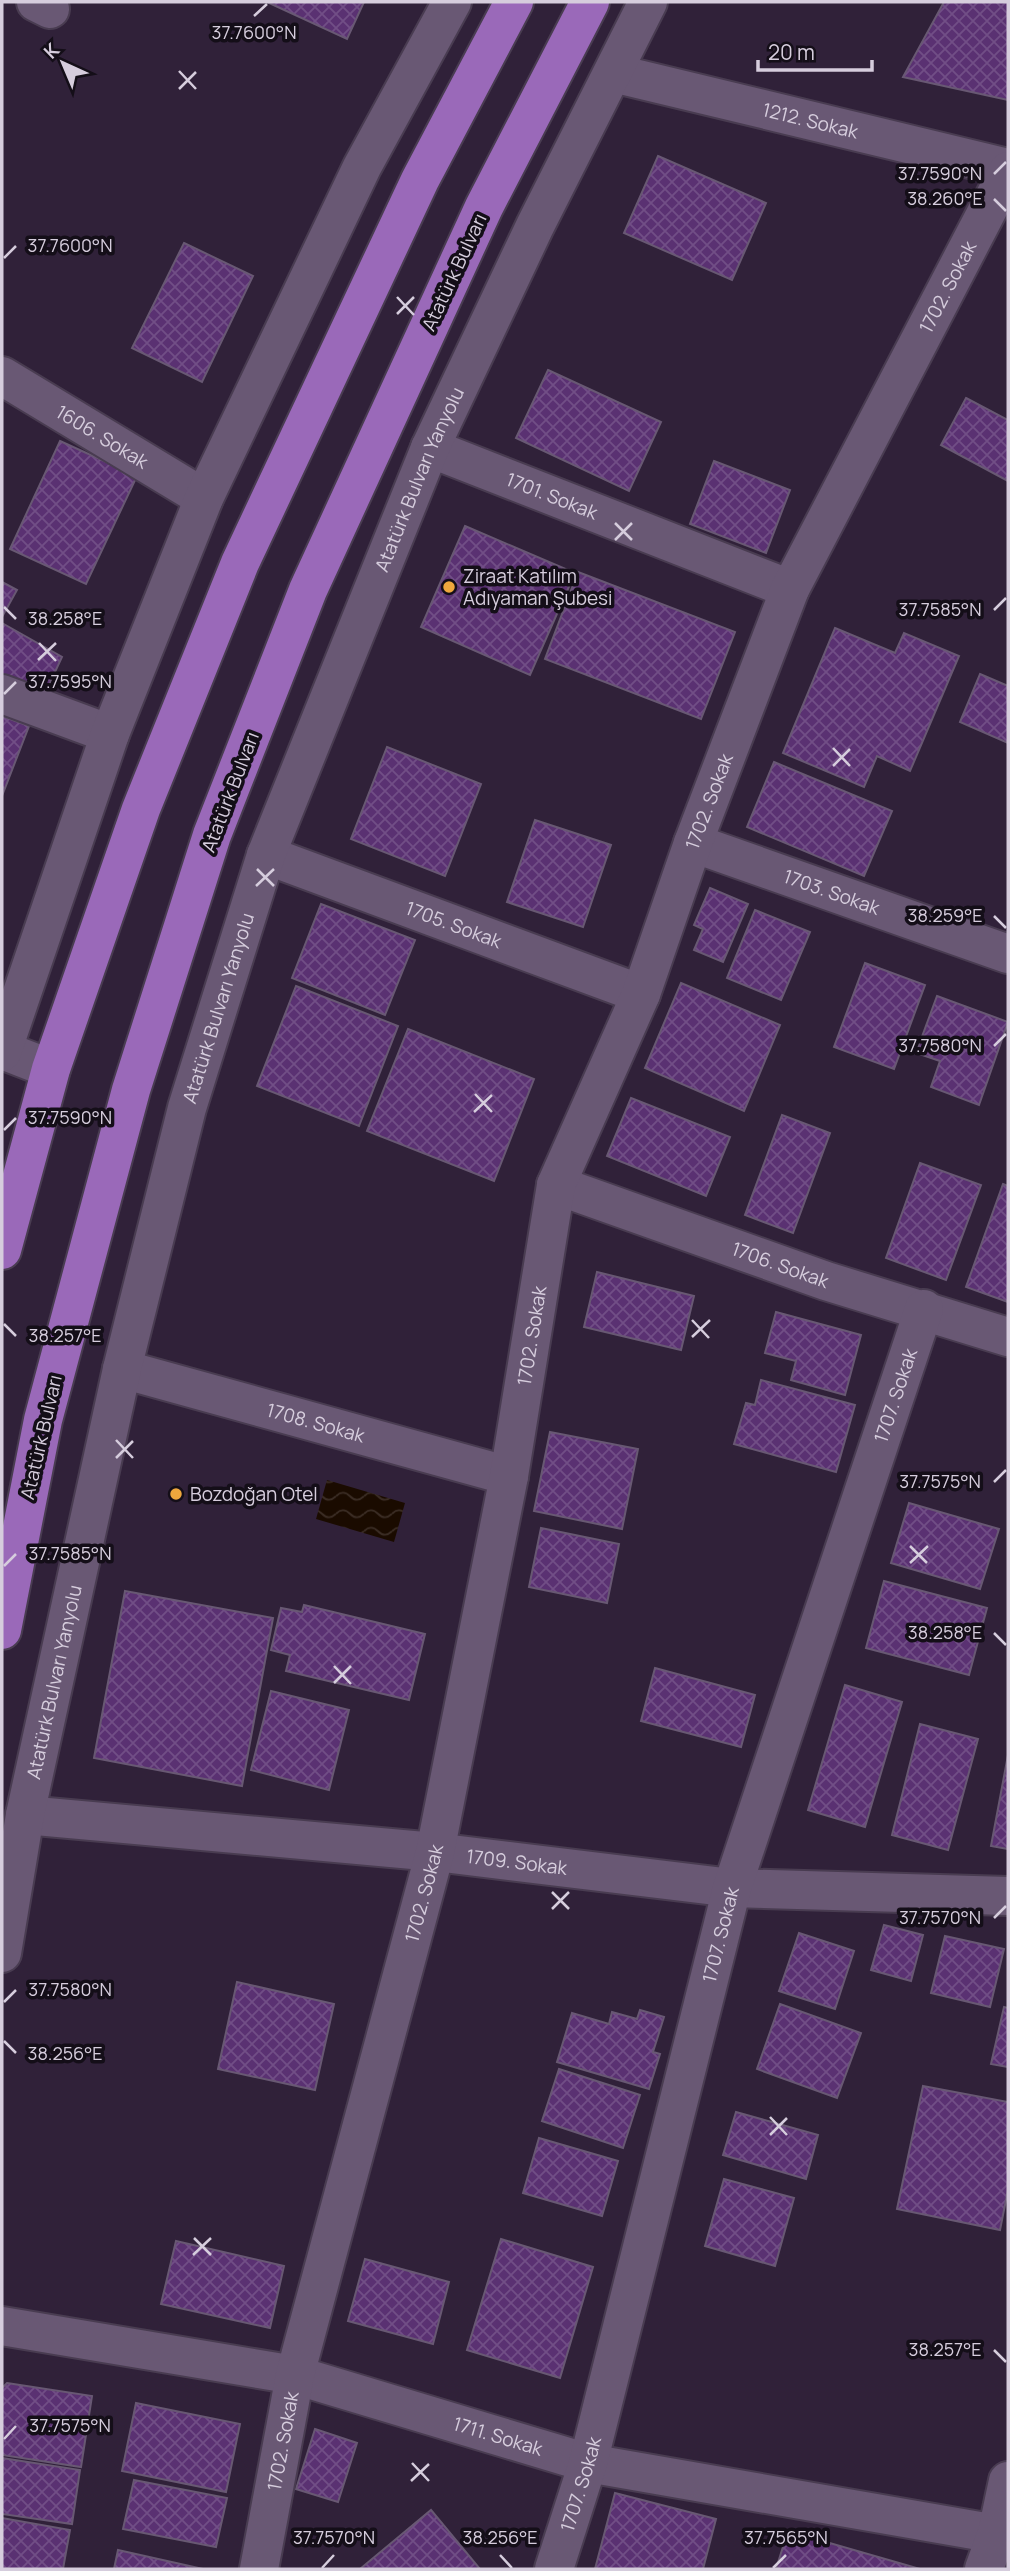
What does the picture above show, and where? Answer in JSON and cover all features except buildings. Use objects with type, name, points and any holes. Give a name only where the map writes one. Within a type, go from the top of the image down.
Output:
[{"type":"highway","points":[[2,1250],[51,1069],[141,809],[240,563],[420,180],[514,2]]},
{"type":"highway","name":"Atatürk Bulvarı","points":[[2,1630],[46,1407],[131,1090],[212,835],[308,590],[484,207],[590,2]]},
{"type":"street","points":[[51,1069],[2,1051],[110,734],[204,498],[362,167],[452,2]]},
{"type":"street","name":"Atatürk Bulvarı Yanyolu","points":[[2,1953],[25,1815],[122,1369],[187,1108],[266,855],[430,448],[534,226],[648,2]]},
{"type":"street","name":"1212. Sokak","points":[[612,73],[1008,169]]},
{"type":"street","name":"1702. Sokak","points":[[259,2569],[295,2375],[436,1852],[509,1476],[556,1185],[641,994],[693,843],[790,589],[1008,169]]},
{"type":"street","name":"1606. Sokak","points":[[2,376],[204,498]]},
{"type":"street","name":"1701. Sokak","points":[[430,448],[790,589]]},
{"type":"street","points":[[2,694],[110,734]]},
{"type":"street","name":"1703. Sokak","points":[[693,843],[1008,954]]},
{"type":"street","name":"1705. Sokak","points":[[266,855],[641,994]]},
{"type":"street","name":"1706. Sokak","points":[[556,1185],[826,1281],[1008,1337]]},
{"type":"street","name":"1707. Sokak","points":[[554,2569],[588,2463],[732,1888],[924,1309]]},
{"type":"street","name":"1708. Sokak","points":[[122,1369],[509,1476]]},
{"type":"street","name":"1709. Sokak","points":[[25,1815],[436,1852],[732,1888],[1008,1896]]},
{"type":"street","name":"1711. Sokak","points":[[2,2326],[295,2375],[588,2463],[1002,2535]]},
{"type":"street","points":[[984,2569],[1002,2535],[1008,2480]]},
{"type":"water","points":[[327,1480],[405,1503],[394,1542],[316,1519]]},
{"type":"place","name":"Ziraat Katılım Adıyaman Şubesi","points":[[449,587]]},
{"type":"place","name":"Bozdoğan Otel","points":[[176,1494]]}]
